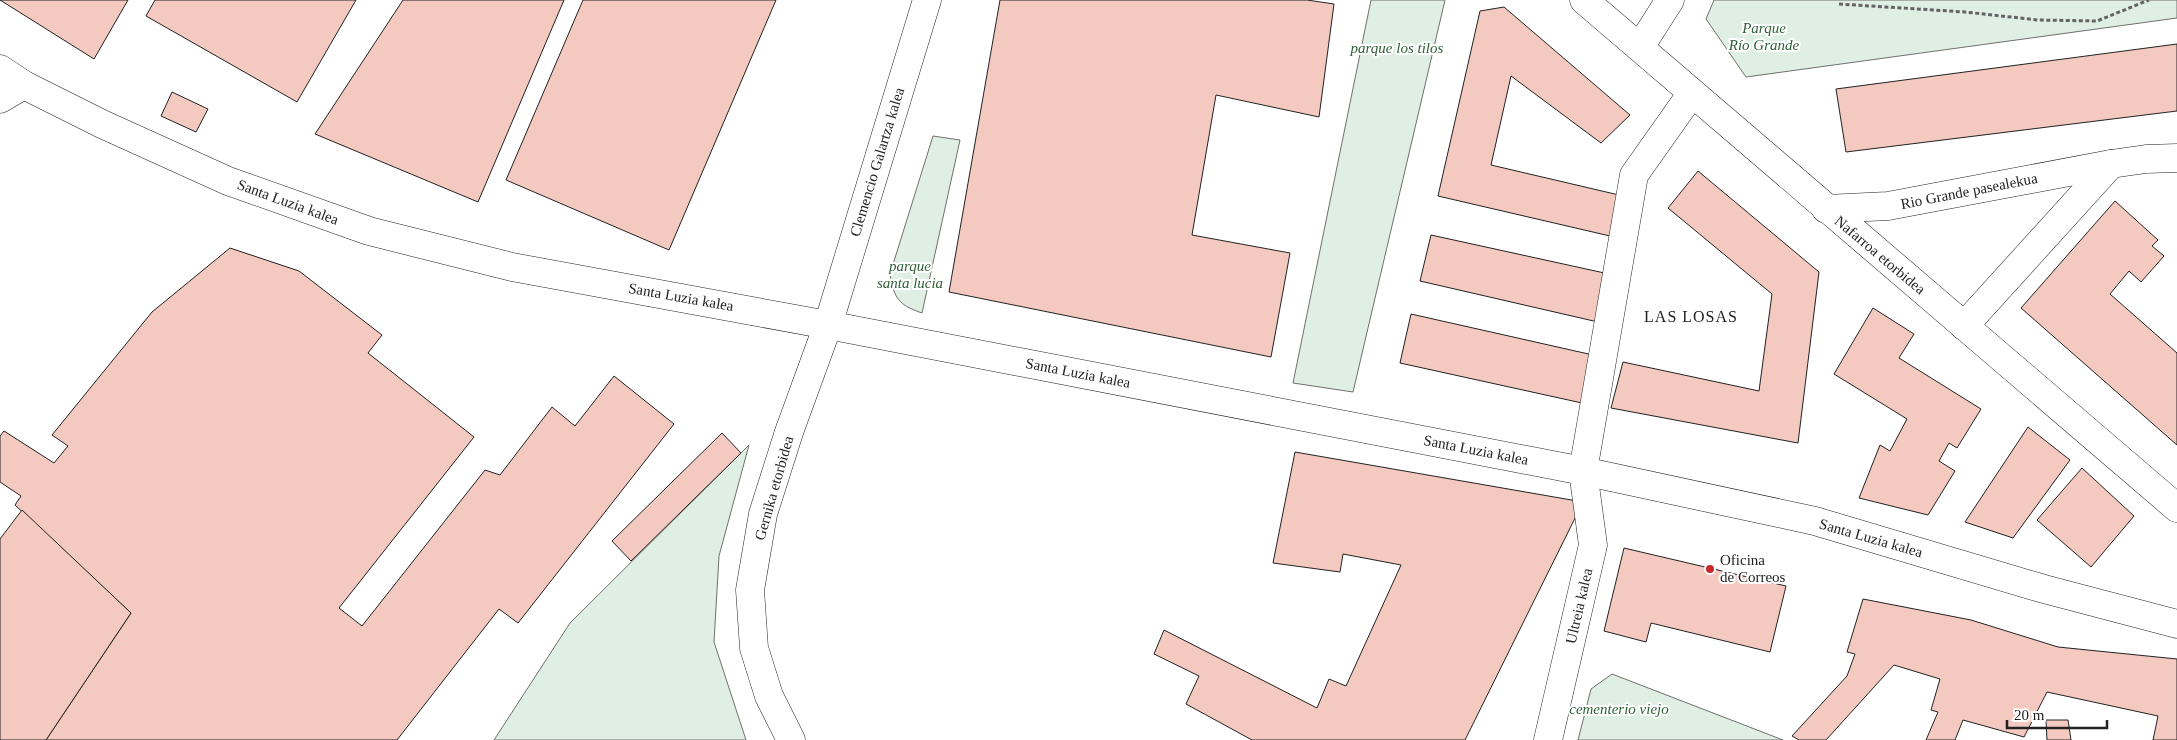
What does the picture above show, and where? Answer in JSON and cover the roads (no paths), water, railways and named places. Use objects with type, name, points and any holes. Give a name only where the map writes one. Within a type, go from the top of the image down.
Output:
[{"type":"street","name":"Clemencio Galartza kalea","points":[[828,325],[927,0]]},
{"type":"street","name":"Nafarroa etorbidea","points":[[1584,0],[2177,508]]},
{"type":"street","points":[[1640,47],[1670,0]]},
{"type":"street","name":"Santa Luzia kalea","points":[[0,68],[24,85],[102,124],[228,181],[369,231],[512,267],[828,325],[1583,471],[1815,521],[2044,589],[2177,624]]},
{"type":"street","points":[[0,99],[24,85]]},
{"type":"street","name":"Ultreia kalea","points":[[1548,740],[1593,545],[1583,471],[1634,175],[1692,93]]},
{"type":"street","name":"Rio Grande pasealekua","points":[[1826,209],[1888,206],[2111,164],[2146,159],[2177,158]]},
{"type":"street","points":[[1964,326],[2111,164]]},
{"type":"street","name":"Gernika etorbidea","points":[[791,740],[769,696],[754,648],[750,590],[763,514],[828,325]]},
{"type":"place","name":"Oficina de Correos","points":[[1710,569]]},
{"type":"district","name":"LAS LOSAS","points":[[1691,316]]},
{"type":"park label","name":"Parque Río Grande","points":[[1764,36]]},
{"type":"park label","name":"parque los tilos","points":[[1397,48]]},
{"type":"park label","name":"parque santa lucia","points":[[910,274]]},
{"type":"park label","name":"cementerio viejo","points":[[1619,709]]}]
